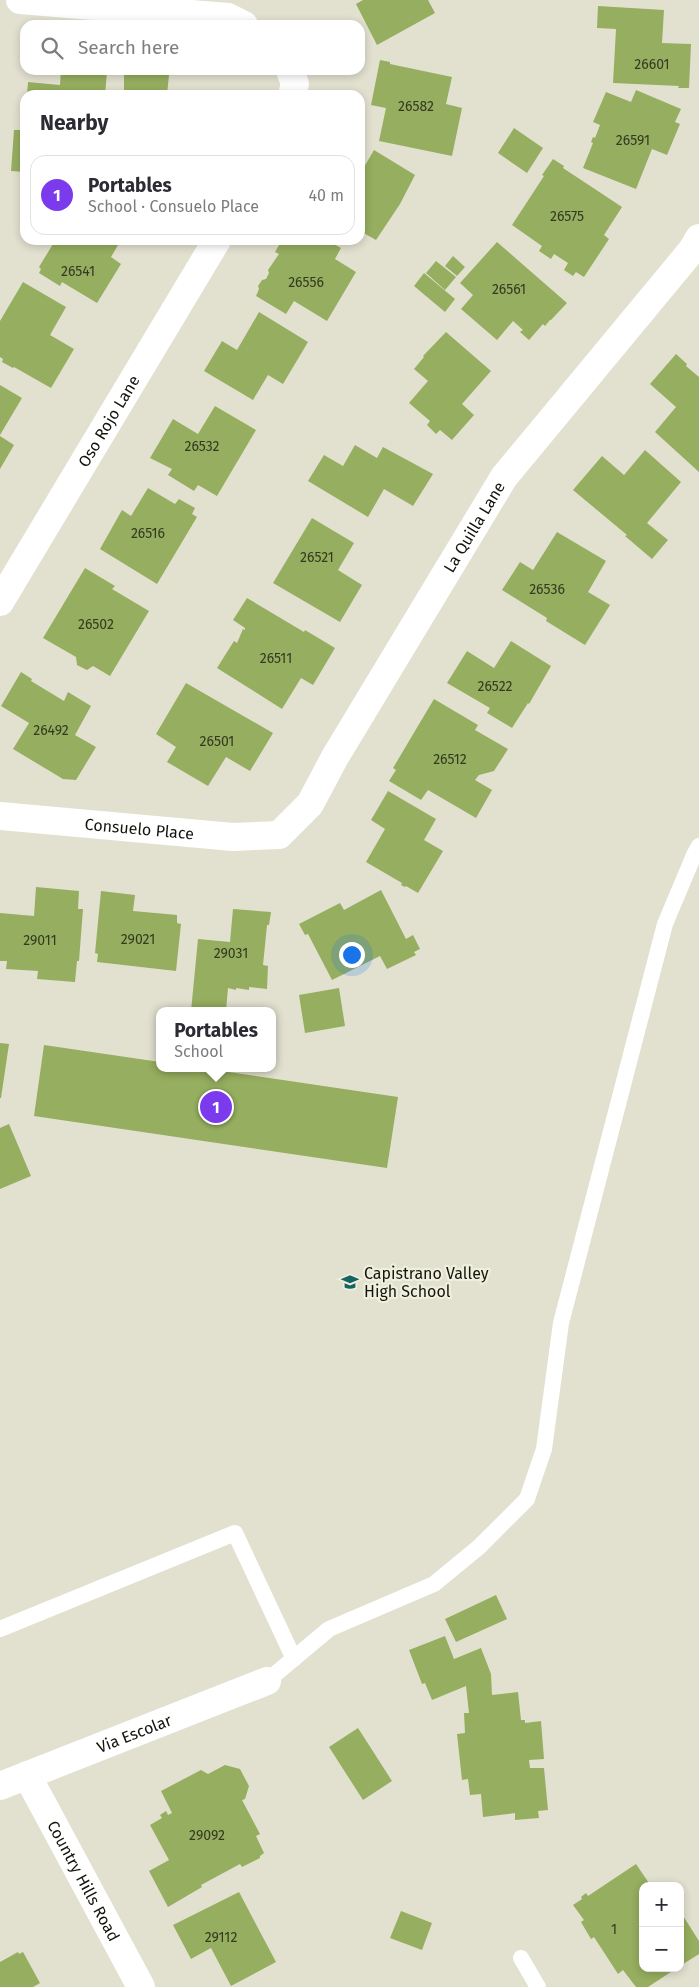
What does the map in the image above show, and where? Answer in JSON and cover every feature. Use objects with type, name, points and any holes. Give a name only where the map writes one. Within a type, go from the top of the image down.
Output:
[{"type":"street","points":[[20,0],[228,17],[234,20]]},
{"type":"street","points":[[292,75],[295,84],[293,90]]},
{"type":"street","name":"La Quilla Lane","points":[[279,834],[310,804],[335,757],[504,477],[692,250],[699,238]]},
{"type":"street","name":"Oso Rojo Lane","points":[[0,602],[214,245]]},
{"type":"street","name":"Consuelo Place","points":[[0,816],[233,836],[279,834]]},
{"type":"street","name":"Via Escolar","points":[[0,1786],[267,1681]]},
{"type":"street","name":"Country Hills Road","points":[[27,1775],[141,1987]]},
{"type":"lane","points":[[267,1681],[329,1629],[434,1584],[479,1548],[527,1498],[544,1449],[562,1323],[666,924],[699,846]]},
{"type":"lane","points":[[0,1629],[235,1533],[294,1659]]},
{"type":"lane","points":[[521,1958],[538,1987]]},
{"type":"building","points":[[363,0],[428,0],[435,13],[377,45],[356,4]]},
{"type":"building","points":[[598,6],[664,10],[662,43],[691,44],[689,88],[613,83],[616,29],[597,28]]},
{"type":"building","points":[[380,60],[390,62],[390,64],[452,77],[446,104],[462,108],[452,156],[379,141],[386,108],[371,105]]},
{"type":"building","points":[[61,75],[107,75],[105,90],[27,90],[28,82],[60,85]]},
{"type":"building","points":[[124,75],[169,75],[168,90],[124,90]]},
{"type":"building","points":[[636,90],[681,109],[675,122],[680,124],[667,155],[652,149],[636,189],[583,168],[593,143],[591,142],[593,137],[595,138],[600,125],[593,122],[606,92],[631,102]]},
{"type":"building","points":[[514,128],[543,148],[527,173],[498,153]]},
{"type":"building","points":[[14,130],[20,130],[20,172],[11,171]]},
{"type":"building","points":[[374,150],[415,175],[400,204],[376,240],[365,234],[365,165]]},
{"type":"building","points":[[553,159],[564,166],[563,168],[622,207],[604,235],[609,239],[584,277],[576,272],[573,276],[564,270],[568,263],[554,254],[551,259],[539,251],[542,246],[512,225]]},
{"type":"building","points":[[497,242],[567,303],[545,326],[543,324],[529,340],[520,332],[523,330],[513,321],[497,340],[461,309],[473,295],[460,283]]},
{"type":"building","points":[[52,245],[118,245],[111,257],[121,264],[97,303],[62,282],[60,286],[39,273],[41,269],[39,267]]},
{"type":"building","points":[[279,245],[335,245],[341,248],[335,259],[356,272],[327,321],[294,301],[286,314],[256,296],[259,289],[258,286],[262,280],[266,279],[269,273],[268,270],[279,254],[275,252]]},
{"type":"building","points":[[453,256],[465,267],[457,276],[445,266]]},
{"type":"building","points":[[436,261],[456,277],[445,290],[426,273]]},
{"type":"building","points":[[424,273],[455,299],[445,312],[414,286]]},
{"type":"building","points":[[23,282],[66,307],[50,335],[74,349],[51,388],[2,362],[3,359],[0,357],[0,321]]},
{"type":"building","points":[[259,312],[308,342],[283,384],[268,375],[253,400],[204,371],[222,341],[237,350]]},
{"type":"building","points":[[446,332],[491,371],[462,404],[474,415],[452,440],[440,430],[436,434],[427,425],[430,421],[409,403],[428,381],[414,369],[423,356]]},
{"type":"building","points":[[676,354],[699,377],[699,472],[655,432],[676,407],[650,384]]},
{"type":"building","points":[[0,385],[22,398],[0,435]]},
{"type":"building","points":[[215,406],[256,430],[217,496],[198,485],[194,491],[168,475],[172,469],[150,458],[173,419],[198,434]]},
{"type":"building","points":[[0,436],[14,445],[0,469]]},
{"type":"building","points":[[355,445],[377,458],[383,447],[433,474],[413,506],[384,489],[368,517],[308,481],[324,455],[343,466]]},
{"type":"building","points":[[645,450],[681,482],[647,523],[668,540],[652,559],[625,536],[627,535],[573,490],[602,456],[624,475]]},
{"type":"building","points":[[148,488],[175,504],[179,499],[195,508],[192,514],[197,517],[157,584],[100,549],[122,510],[131,516]]},
{"type":"building","points":[[312,518],[354,543],[338,570],[362,585],[340,622],[273,583]]},
{"type":"building","points":[[557,532],[606,561],[588,592],[610,605],[585,645],[546,621],[547,618],[502,590],[520,562],[533,570]]},
{"type":"building","points":[[85,568],[115,586],[112,589],[149,611],[110,676],[93,666],[87,670],[77,665],[76,657],[43,638]]},
{"type":"building","points":[[247,598],[335,648],[313,685],[301,678],[282,709],[217,668],[234,641],[237,643],[243,629],[245,630],[245,628],[233,620]]},
{"type":"building","points":[[511,641],[551,666],[529,704],[512,728],[487,713],[490,708],[447,683],[467,651],[494,668]]},
{"type":"building","points":[[21,672],[32,679],[31,681],[64,701],[68,692],[91,706],[75,735],[96,747],[76,780],[63,779],[13,749],[29,723],[1,706]]},
{"type":"building","points":[[186,683],[273,733],[250,771],[226,757],[208,786],[167,762],[176,747],[156,734]]},
{"type":"building","points":[[434,699],[478,725],[475,730],[508,749],[494,771],[479,775],[475,780],[492,790],[476,818],[428,790],[421,800],[389,781],[396,770],[393,768]]},
{"type":"building","points":[[388,791],[436,819],[424,840],[443,851],[418,893],[401,885],[402,883],[366,862],[385,829],[371,820]]},
{"type":"building","points":[[36,887],[79,891],[78,909],[83,909],[79,961],[77,961],[75,982],[37,979],[38,971],[6,969],[7,961],[0,961],[0,913],[34,916]]},
{"type":"building","points":[[381,890],[406,939],[413,935],[420,949],[414,952],[416,955],[387,969],[380,956],[332,980],[308,934],[305,935],[299,924],[340,903],[344,910]]},
{"type":"building","points":[[101,891],[135,895],[133,911],[177,915],[177,923],[181,924],[176,971],[97,962],[98,954],[95,953]]},
{"type":"building","points":[[233,909],[271,912],[269,925],[267,925],[263,965],[268,966],[267,989],[249,987],[249,990],[236,988],[236,990],[228,988],[226,1007],[191,1007],[198,939],[230,942]]},
{"type":"building","points":[[339,988],[345,1026],[305,1033],[299,995]]},
{"type":"building","points":[[0,1043],[9,1044],[1,1098],[0,1098]]},
{"type":"building","points":[[44,1045],[156,1061],[156,1072],[228,1072],[398,1097],[387,1168],[34,1116]]},
{"type":"building","points":[[9,1124],[31,1176],[0,1189],[0,1128]]},
{"type":"building","points":[[496,1595],[507,1619],[456,1642],[445,1619]]},
{"type":"building","points":[[445,1636],[454,1659],[481,1648],[491,1674],[492,1695],[518,1692],[521,1720],[525,1720],[525,1723],[541,1721],[544,1759],[529,1760],[530,1768],[544,1768],[548,1810],[538,1811],[539,1818],[515,1820],[515,1813],[483,1817],[481,1794],[470,1795],[468,1779],[462,1780],[457,1734],[465,1733],[464,1713],[469,1713],[466,1686],[432,1700],[425,1683],[422,1684],[409,1650]]},
{"type":"building","points":[[358,1728],[392,1781],[363,1800],[329,1747]]},
{"type":"building","points":[[225,1765],[240,1769],[249,1786],[245,1799],[242,1800],[260,1834],[256,1836],[264,1853],[260,1858],[242,1867],[240,1864],[201,1885],[202,1887],[168,1907],[149,1871],[169,1860],[150,1825],[162,1818],[160,1815],[166,1811],[168,1815],[172,1813],[161,1791],[201,1770],[208,1774]]},
{"type":"building","points":[[636,1864],[648,1882],[639,1882],[639,1972],[671,1972],[648,1987],[636,1987],[623,1970],[618,1974],[594,1937],[591,1939],[581,1922],[584,1920],[573,1905],[582,1899],[581,1897],[586,1893],[588,1896]]},
{"type":"building","points":[[239,1892],[276,1962],[231,1986],[211,1948],[191,1959],[173,1925]]},
{"type":"building","points":[[401,1911],[432,1923],[422,1950],[390,1938]]},
{"type":"building","points":[[684,1917],[699,1941],[699,1954],[684,1963]]},
{"type":"building","points":[[18,1952],[19,1954],[23,1952],[40,1983],[33,1987],[0,1987],[0,1962]]},
{"type":"place","name":"Portables","points":[[216,1107]]},
{"type":"place","name":"Capistrano Valley High School","points":[[350,1282]]}]
